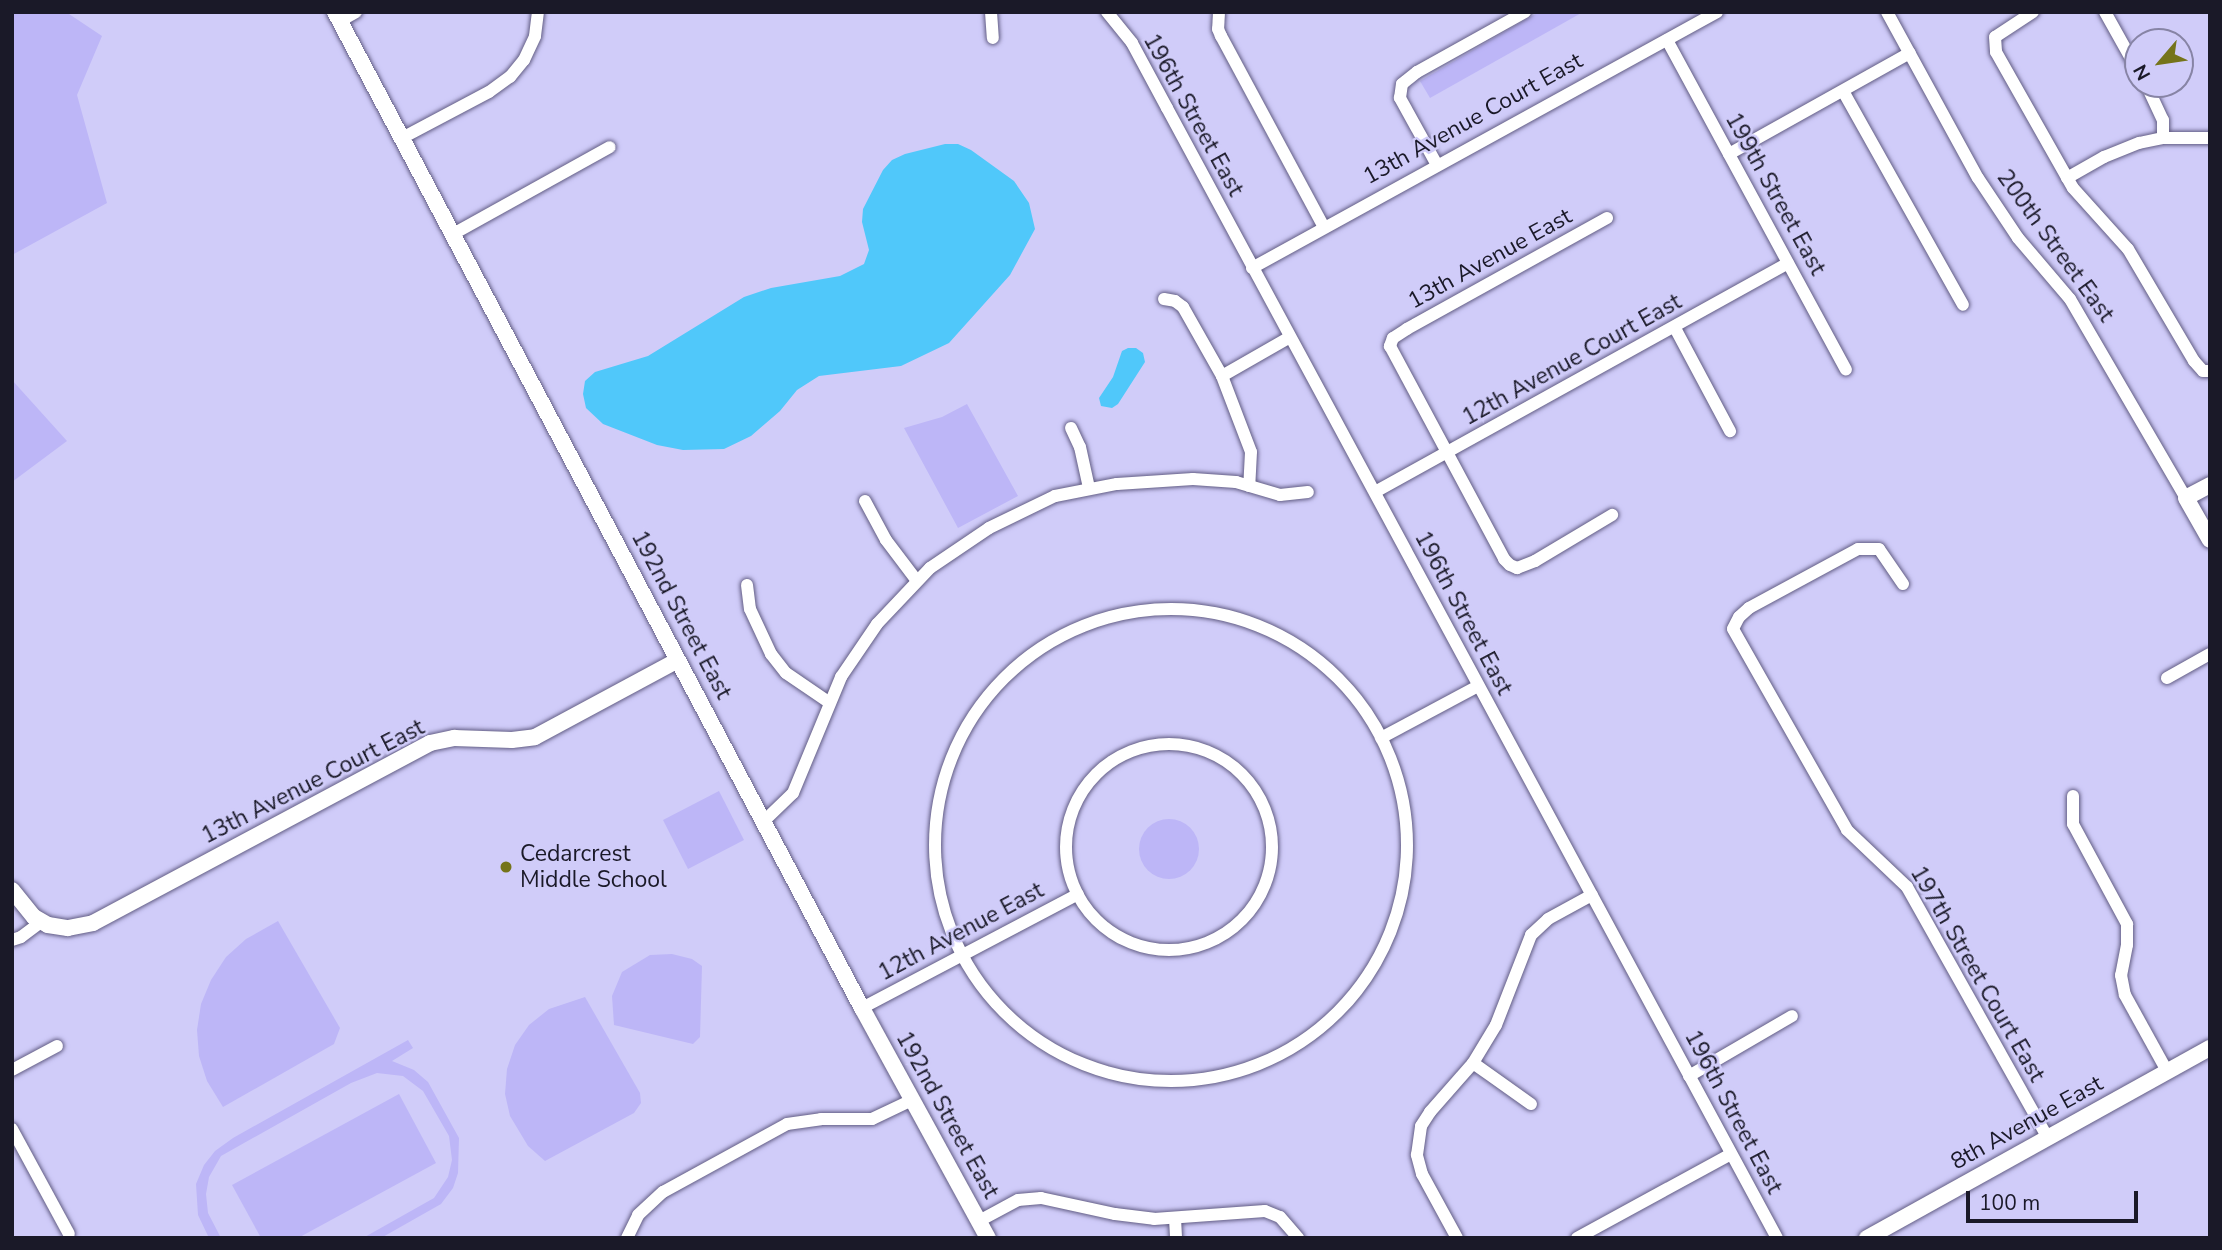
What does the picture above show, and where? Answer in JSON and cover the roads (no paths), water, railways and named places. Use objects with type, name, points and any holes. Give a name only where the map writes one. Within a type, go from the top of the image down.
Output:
[{"type":"street","points":[[338,17],[356,12]]},
{"type":"street","points":[[402,138],[489,92],[510,77],[524,60],[535,36],[538,12]]},
{"type":"street","points":[[991,12],[993,38]]},
{"type":"street","name":"196th Street East","points":[[1107,12],[1132,43],[1777,1238]]},
{"type":"street","points":[[1437,165],[1400,98],[1399,90],[1417,72],[1524,12]]},
{"type":"street","name":"13th Avenue Court East","points":[[1252,268],[1717,12]]},
{"type":"street","name":"200th Street East","points":[[1887,12],[1983,187],[2018,238],[2070,299],[2210,540]]},
{"type":"street","points":[[2033,12],[1994,37],[1997,51],[2067,178],[2128,249],[2194,361],[2209,371]]},
{"type":"street","points":[[2105,12],[2124,46]]},
{"type":"street","points":[[1219,14],[1221,36],[1324,227]]},
{"type":"street","name":"192nd Street East","points":[[338,17],[982,1232]]},
{"type":"street","name":"199th Street East","points":[[1667,40],[1846,369]]},
{"type":"street","points":[[1729,154],[1910,53]]},
{"type":"street","points":[[1843,91],[1963,305]]},
{"type":"street","points":[[2153,98],[2163,120],[2163,138]]},
{"type":"street","points":[[2067,178],[2104,157],[2139,143],[2163,138],[2210,138]]},
{"type":"street","points":[[453,234],[610,147]]},
{"type":"street","name":"13th Avenue East","points":[[1446,453],[1391,352],[1393,338],[1608,218]]},
{"type":"street","name":"12th Avenue Court East","points":[[1375,492],[1788,263]]},
{"type":"street","points":[[1164,299],[1175,301],[1183,307],[1222,376],[1251,452],[1249,486]]},
{"type":"street","points":[[1675,328],[1730,431]]},
{"type":"street","points":[[1222,376],[1290,337]]},
{"type":"street","points":[[1071,428],[1080,447],[1089,488]]},
{"type":"street","points":[[1446,453],[1504,559],[1517,568],[1612,515]]},
{"type":"street","points":[[764,821],[793,793],[830,703],[858,650],[899,597],[960,545],[1055,496],[1089,488],[1193,479],[1249,486],[1280,495],[1308,492]]},
{"type":"street","points":[[2186,498],[2210,485]]},
{"type":"street","points":[[865,500],[886,540],[917,581]]},
{"type":"street","name":"197th Street Court East","points":[[1903,584],[1879,549],[1858,549],[1749,608],[1733,625],[1737,638],[1847,830],[1907,887],[2048,1138]]},
{"type":"street","points":[[747,584],[750,609],[771,654],[786,673],[830,703]]},
{"type":"street","points":[[1143,611],[1201,611],[1238,619],[1282,637],[1329,670],[1355,698],[1381,738],[1400,789],[1407,843],[1404,884],[1394,924],[1370,973],[1335,1015],[1303,1041],[1268,1061],[1229,1074],[1189,1081],[1134,1079],[1082,1064],[1034,1037],[1013,1020],[994,1000],[963,955],[951,929],[937,874],[937,817],[948,770],[962,735],[995,688],[1037,650],[1062,636],[1115,615],[1143,611]]},
{"type":"street","points":[[2167,678],[2210,654]]},
{"type":"street","name":"13th Avenue Court East","points":[[41,922],[68,928],[93,923],[430,743],[454,738],[512,740],[535,737],[678,660]]},
{"type":"street","points":[[1381,738],[1478,685]]},
{"type":"street","points":[[1169,744],[1200,749],[1235,769],[1261,800],[1271,839],[1267,878],[1257,900],[1242,920],[1216,939],[1186,949],[1154,949],[1138,945],[1097,920],[1078,894],[1067,855],[1072,816],[1086,787],[1096,775],[1122,756],[1137,749],[1169,744]]},
{"type":"street","points":[[2073,796],[2073,824],[2127,924],[2127,945],[2121,975],[2125,995],[2167,1071]]},
{"type":"street","points":[[12,890],[22,905],[41,922],[21,937],[12,940]]},
{"type":"street","name":"12th Avenue East","points":[[863,1008],[1078,894]]},
{"type":"street","points":[[1457,1238],[1422,1174],[1417,1155],[1419,1133],[1430,1112],[1473,1063],[1508,996],[1531,935],[1548,919],[1592,895]]},
{"type":"street","points":[[1689,1076],[1793,1016]]},
{"type":"street","points":[[12,1070],[57,1046]]},
{"type":"street","name":"8th Avenue East","points":[[1867,1238],[2210,1048]]},
{"type":"street","points":[[1473,1063],[1531,1104]]},
{"type":"street","points":[[627,1238],[638,1215],[663,1192],[786,1124],[821,1119],[872,1119],[912,1100]]},
{"type":"street","points":[[12,1129],[69,1234]]},
{"type":"street","points":[[1577,1238],[1731,1154]]},
{"type":"street","points":[[982,1232],[1007,1205],[1029,1198],[1051,1199],[1115,1214],[1175,1218],[1252,1210],[1274,1214],[1284,1221],[1298,1238]]},
{"type":"street","points":[[1175,1218],[1176,1238]]},
{"type":"water","points":[[945,144],[958,144],[971,150],[1014,181],[1029,203],[1035,229],[1010,275],[949,343],[901,366],[819,376],[797,390],[780,411],[751,436],[724,449],[683,450],[657,445],[603,424],[586,408],[583,394],[585,381],[595,372],[648,356],[744,297],[771,288],[840,276],[864,264],[869,250],[862,222],[863,209],[883,170],[892,160],[905,154]]},
{"type":"water","points":[[1136,348],[1143,353],[1145,362],[1118,404],[1112,408],[1101,406],[1099,398],[1113,377],[1122,351]]},
{"type":"place","name":"Cedarcrest Middle School","points":[[506,867]]}]
